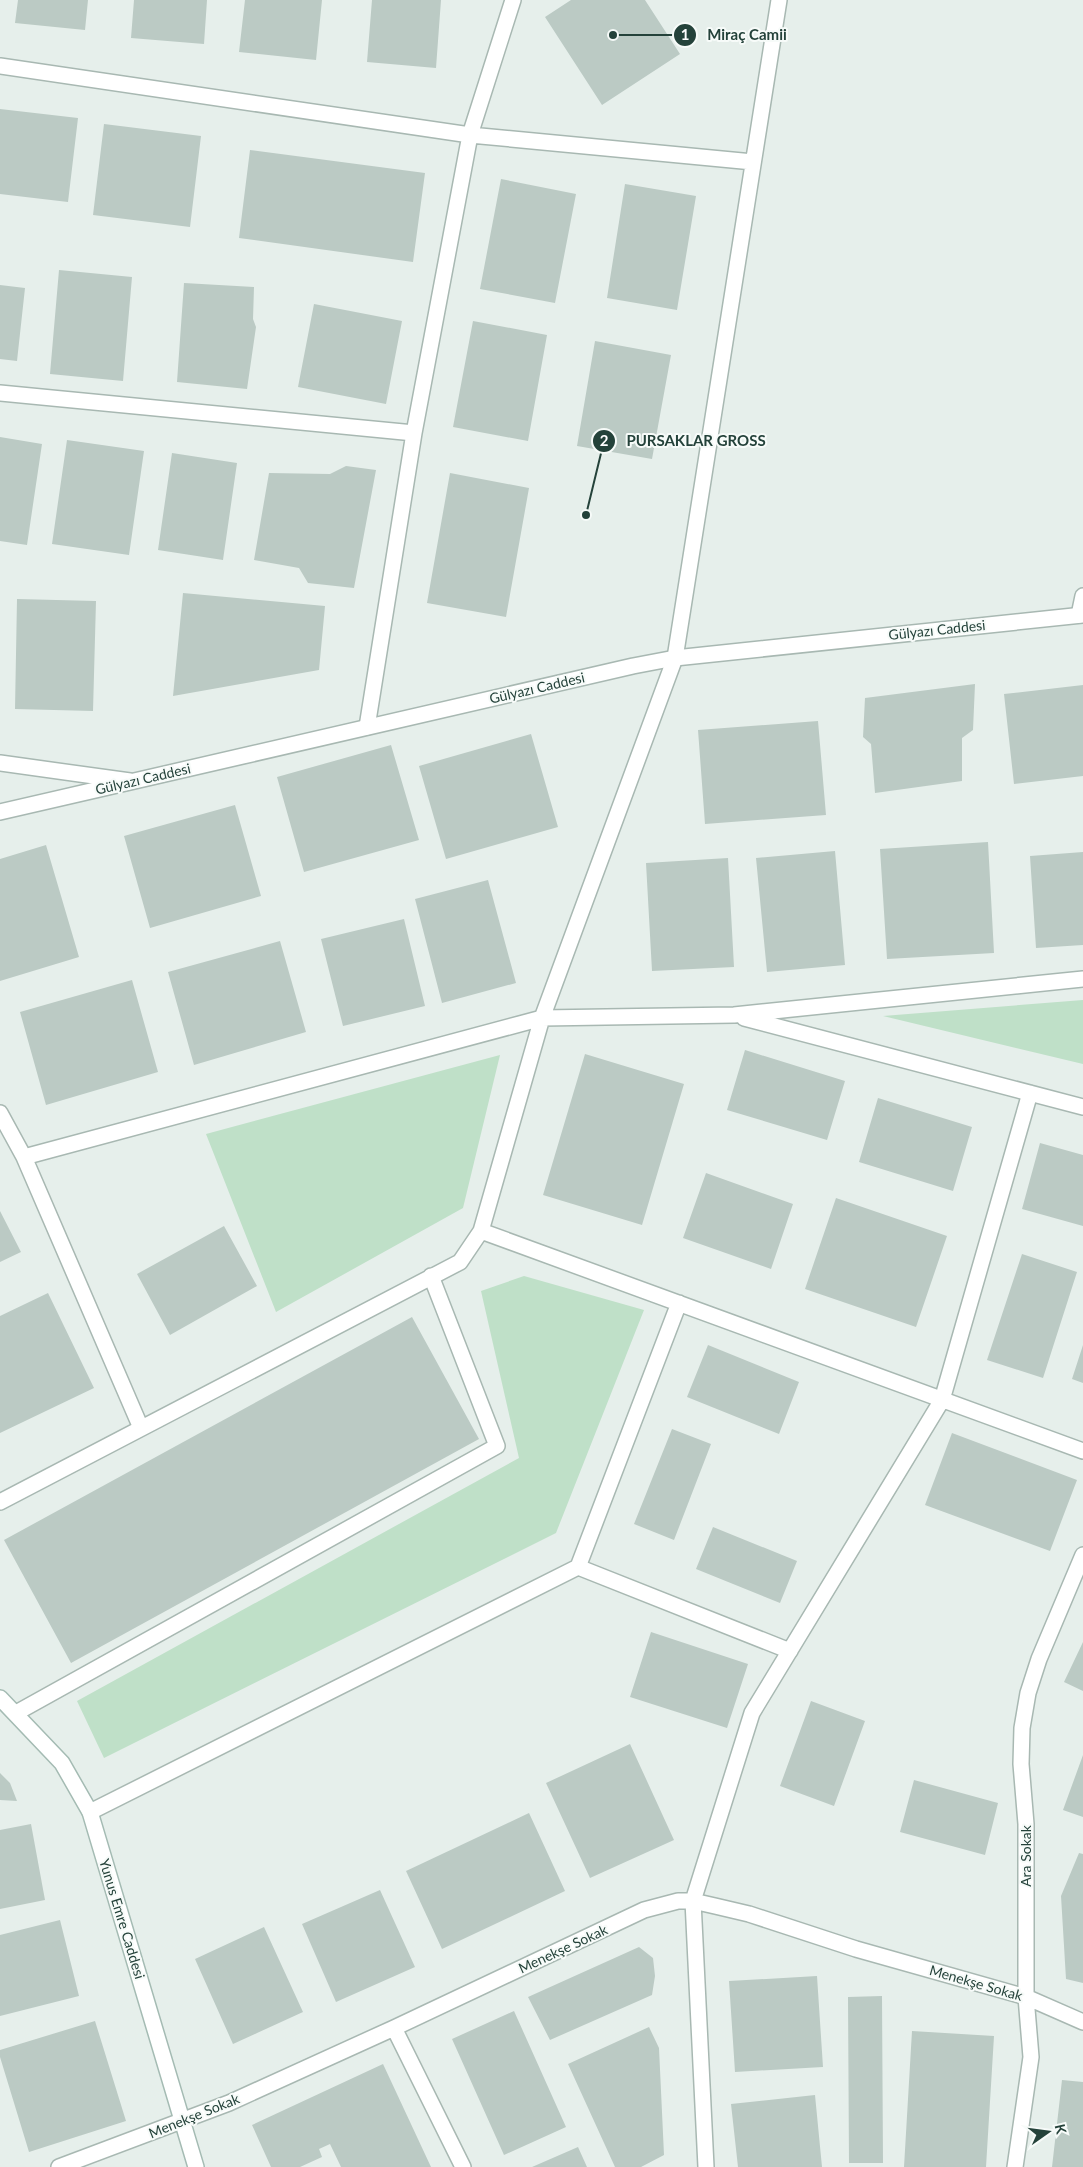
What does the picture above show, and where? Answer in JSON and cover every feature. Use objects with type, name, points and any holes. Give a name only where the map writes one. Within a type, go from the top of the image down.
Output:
[{"type":"street","points":[[367,727],[414,433],[470,134],[514,0]]},
{"type":"street","points":[[0,1502],[460,1262],[481,1231],[542,1018],[675,658],[778,0]]},
{"type":"street","points":[[0,66],[470,134],[753,162]]},
{"type":"street","points":[[0,393],[414,433]]},
{"type":"street","points":[[1081,615],[1083,596]]},
{"type":"street","name":"Gülyazı Caddesi","points":[[0,812],[675,658],[1081,615]]},
{"type":"street","points":[[0,763],[131,782]]},
{"type":"street","points":[[24,1157],[542,1018],[734,1015],[1083,979]]},
{"type":"street","points":[[734,1015],[1083,1107]]},
{"type":"street","points":[[706,2167],[693,1901],[752,1713],[942,1400],[1030,1093]]},
{"type":"street","points":[[0,1112],[24,1157],[141,1428]]},
{"type":"street","points":[[481,1231],[1083,1451]]},
{"type":"street","points":[[16,1714],[497,1446],[431,1276]]},
{"type":"street","points":[[90,1812],[578,1567],[679,1303]]},
{"type":"street","name":"Ara Sokak","points":[[1015,2167],[1031,2056],[1026,1997],[1026,1824],[1021,1764],[1022,1728],[1028,1693],[1039,1659],[1083,1555]]},
{"type":"street","points":[[578,1567],[790,1651]]},
{"type":"street","name":"Yunus Emre Caddesi","points":[[0,1698],[62,1763],[90,1812],[196,2167]]},
{"type":"street","name":"Menekşe Sokak","points":[[59,2167],[183,2122],[394,2028],[644,1910],[678,1901],[693,1901],[749,1914],[856,1949],[1026,1997],[1083,2022]]},
{"type":"street","points":[[394,2028],[463,2167]]},
{"type":"green space","points":[[1083,1000],[1083,1064],[883,1016]]},
{"type":"green space","points":[[500,1055],[463,1208],[276,1312],[206,1134]]},
{"type":"green space","points":[[524,1276],[644,1310],[556,1533],[104,1758],[77,1701],[519,1458],[481,1291]]},
{"type":"building","points":[[18,0],[88,0],[85,30],[15,23]]},
{"type":"building","points":[[134,0],[207,0],[204,44],[131,38]]},
{"type":"building","points":[[245,0],[322,0],[316,60],[239,52]]},
{"type":"building","points":[[372,0],[441,0],[436,68],[367,62]]},
{"type":"building","points":[[571,0],[645,0],[680,54],[602,105],[545,17]]},
{"type":"building","points":[[0,109],[78,118],[68,202],[0,194]]},
{"type":"building","points":[[104,124],[201,136],[190,227],[93,215]]},
{"type":"building","points":[[250,150],[425,173],[413,262],[239,238]]},
{"type":"building","points":[[501,179],[576,194],[555,303],[480,289]]},
{"type":"building","points":[[625,184],[696,196],[677,310],[607,298]]},
{"type":"building","points":[[59,270],[132,277],[123,381],[50,374]]},
{"type":"building","points":[[184,283],[254,287],[253,319],[256,327],[247,389],[177,382]]},
{"type":"building","points":[[0,285],[25,288],[17,361],[0,359]]},
{"type":"building","points":[[314,304],[402,321],[386,404],[298,387]]},
{"type":"building","points":[[473,321],[547,335],[528,441],[453,427]]},
{"type":"building","points":[[595,341],[671,355],[652,459],[577,446]]},
{"type":"building","points":[[0,437],[42,444],[27,545],[0,541]]},
{"type":"building","points":[[67,440],[144,451],[129,555],[52,544]]},
{"type":"building","points":[[172,453],[237,463],[223,560],[158,550]]},
{"type":"building","points":[[346,466],[376,470],[354,588],[308,583],[299,568],[254,560],[269,473],[330,474]]},
{"type":"building","points":[[450,473],[529,488],[506,617],[427,603]]},
{"type":"building","points":[[183,593],[325,606],[319,670],[173,696]]},
{"type":"building","points":[[17,599],[96,601],[93,711],[15,709]]},
{"type":"building","points":[[975,684],[973,730],[962,738],[962,781],[875,793],[871,744],[863,737],[865,698]]},
{"type":"building","points":[[1083,685],[1083,776],[1014,784],[1004,694]]},
{"type":"building","points":[[818,721],[826,815],[705,824],[698,730]]},
{"type":"building","points":[[531,734],[558,827],[446,859],[419,766]]},
{"type":"building","points":[[391,745],[419,840],[304,872],[277,777]]},
{"type":"building","points":[[235,805],[261,896],[150,928],[124,836]]},
{"type":"building","points":[[988,842],[994,953],[887,959],[880,849]]},
{"type":"building","points":[[46,845],[79,957],[0,981],[0,859]]},
{"type":"building","points":[[835,851],[845,965],[767,972],[756,858]]},
{"type":"building","points":[[1083,852],[1083,945],[1036,948],[1030,856]]},
{"type":"building","points":[[728,858],[734,967],[652,971],[646,863]]},
{"type":"building","points":[[488,880],[516,983],[442,1003],[415,899]]},
{"type":"building","points":[[404,919],[425,1006],[343,1026],[321,939]]},
{"type":"building","points":[[280,941],[306,1032],[194,1065],[168,972]]},
{"type":"building","points":[[132,980],[158,1072],[46,1105],[20,1012]]},
{"type":"building","points":[[745,1050],[845,1081],[827,1140],[727,1110]]},
{"type":"building","points":[[585,1054],[684,1084],[642,1225],[543,1195]]},
{"type":"building","points":[[878,1098],[972,1127],[953,1191],[859,1162]]},
{"type":"building","points":[[1040,1143],[1083,1155],[1083,1226],[1022,1209]]},
{"type":"building","points":[[706,1173],[793,1204],[771,1269],[683,1238]]},
{"type":"building","points":[[836,1198],[947,1236],[916,1327],[805,1289]]},
{"type":"building","points":[[0,1211],[21,1252],[0,1262]]},
{"type":"building","points":[[224,1226],[257,1286],[170,1335],[137,1274]]},
{"type":"building","points":[[1022,1254],[1077,1272],[1043,1378],[987,1360]]},
{"type":"building","points":[[48,1293],[94,1388],[0,1433],[0,1316]]},
{"type":"building","points":[[412,1317],[479,1439],[71,1663],[4,1540]]},
{"type":"building","points":[[708,1345],[799,1382],[779,1434],[687,1397]]},
{"type":"building","points":[[1083,1345],[1083,1383],[1072,1379]]},
{"type":"building","points":[[672,1429],[711,1444],[674,1540],[634,1524]]},
{"type":"building","points":[[952,1433],[1077,1480],[1050,1551],[925,1505]]},
{"type":"building","points":[[713,1527],[797,1561],[780,1603],[696,1569]]},
{"type":"building","points":[[651,1632],[748,1664],[727,1728],[630,1697]]},
{"type":"building","points":[[1083,1642],[1083,1691],[1064,1682]]},
{"type":"building","points":[[811,1701],[865,1721],[834,1806],[780,1786]]},
{"type":"building","points":[[630,1744],[674,1840],[590,1878],[546,1783]]},
{"type":"building","points":[[1083,1755],[1083,1817],[1063,1810]]},
{"type":"building","points":[[0,1773],[10,1783],[17,1801],[0,1800]]},
{"type":"building","points":[[914,1780],[998,1803],[985,1855],[900,1832]]},
{"type":"building","points":[[529,1813],[565,1891],[442,1949],[406,1871]]},
{"type":"building","points":[[31,1824],[45,1900],[0,1909],[0,1830]]},
{"type":"building","points":[[1079,1853],[1083,1854],[1083,1983],[1066,1979],[1061,1896]]},
{"type":"building","points":[[380,1890],[415,1967],[336,2002],[302,1924]]},
{"type":"building","points":[[60,1920],[79,1996],[0,2016],[0,1935]]},
{"type":"building","points":[[264,1927],[303,2012],[233,2044],[195,1959]]},
{"type":"building","points":[[639,1947],[653,1958],[655,1976],[652,1995],[550,2040],[528,1997]]},
{"type":"building","points":[[817,1976],[823,2067],[735,2072],[729,1981]]},
{"type":"building","points":[[882,1996],[883,2163],[849,2163],[848,1997]]},
{"type":"building","points":[[514,2011],[566,2127],[504,2155],[452,2039]]},
{"type":"building","points":[[95,2021],[126,2121],[29,2152],[0,2057],[0,2050]]},
{"type":"building","points":[[649,2027],[659,2048],[664,2155],[641,2167],[615,2167],[568,2064]]},
{"type":"building","points":[[912,2031],[994,2036],[986,2167],[904,2167]]},
{"type":"building","points":[[383,2064],[431,2167],[341,2167],[330,2144],[319,2149],[322,2157],[300,2167],[271,2167],[252,2125]]},
{"type":"building","points":[[1062,2080],[1083,2082],[1083,2167],[1052,2167]]},
{"type":"building","points":[[815,2095],[822,2167],[738,2167],[731,2104]]},
{"type":"building","points":[[578,2147],[587,2167],[532,2167]]},
{"type":"place","name":"Miraç Camii","points":[[613,35]]},
{"type":"place","name":"PURSAKLAR GROSS","points":[[586,515]]}]
